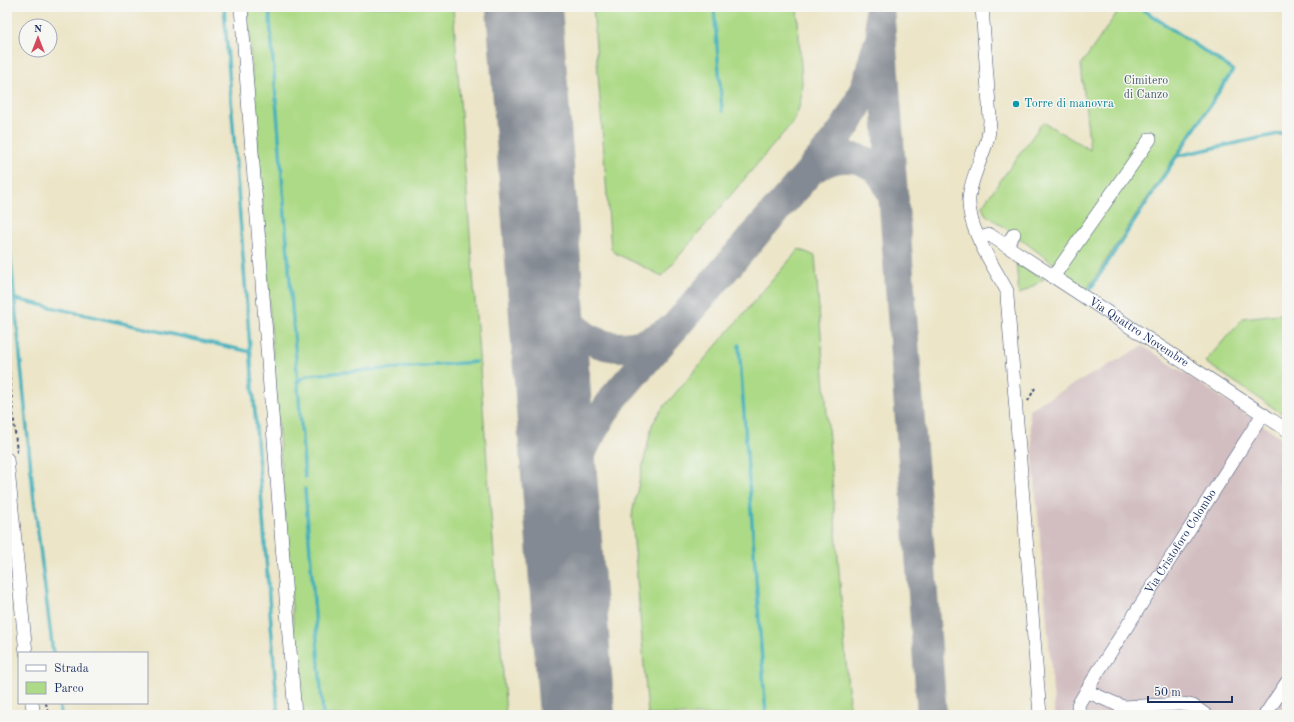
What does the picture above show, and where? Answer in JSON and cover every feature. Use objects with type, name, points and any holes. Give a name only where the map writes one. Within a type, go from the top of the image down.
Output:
[{"type":"street","points":[[241,7],[296,715]]},
{"type":"street","points":[[982,7],[990,119],[988,137],[970,197],[969,208],[972,223],[984,237],[1008,296],[1040,715]]},
{"type":"street","points":[[1053,277],[1150,139]]},
{"type":"street","points":[[1006,246],[1014,234]]},
{"type":"street","name":"Via Quattro Novembre","points":[[984,237],[1006,246],[1287,430]]},
{"type":"street","name":"Via Cristoforo Colombo","points":[[1079,715],[1078,705],[1086,691],[1263,414]]},
{"type":"street","points":[[7,459],[26,652]]},
{"type":"street","points":[[1265,715],[1287,682]]},
{"type":"street","points":[[1086,691],[1123,707],[1182,704],[1193,706],[1206,715]]},
{"type":"street","points":[[32,704],[34,715]]},
{"type":"path","points":[[46,704],[48,715]]},
{"type":"shaded area","points":[[1143,346],[1287,441],[1287,715],[1055,715],[1029,409]]},
{"type":"green space","points":[[247,7],[453,7],[506,715],[300,715]]},
{"type":"green space","points":[[593,7],[797,7],[802,82],[801,99],[798,111],[792,123],[662,276],[615,253],[611,249]]},
{"type":"green space","name":"Cimitero di Canzo","points":[[1121,7],[1137,7],[1232,70],[1087,289],[985,214],[982,206],[1043,122],[1090,150],[1081,65]]},
{"type":"green space","points":[[799,249],[815,256],[850,715],[648,715],[632,517],[652,425],[661,410]]},
{"type":"green space","points":[[1016,262],[1044,279],[1019,295]]},
{"type":"green space","points":[[1287,313],[1287,417],[1205,362],[1243,318]]},
{"type":"waterway","points":[[224,7],[278,715]]},
{"type":"waterway","points":[[269,7],[305,477]]},
{"type":"waterway","points":[[714,7],[722,111]]},
{"type":"waterway","points":[[1087,294],[1233,70],[1139,7]]},
{"type":"waterway","points":[[1177,156],[1287,132]]},
{"type":"waterway","points":[[7,220],[33,491],[53,652]]},
{"type":"waterway","points":[[15,299],[251,352]]},
{"type":"waterway","points":[[739,345],[766,715]]},
{"type":"waterway","points":[[297,382],[308,375],[476,362]]},
{"type":"waterway","points":[[305,489],[323,715]]},
{"type":"waterway","points":[[59,704],[61,715]]},
{"type":"taxiway","points":[[879,7],[932,715]]},
{"type":"taxiway","points":[[812,168],[837,138],[855,111],[866,85],[876,49]]},
{"type":"taxiway","points":[[563,536],[573,483],[582,452],[601,416],[615,396],[811,170],[829,161],[838,159],[847,158],[865,162],[881,174],[894,199]]},
{"type":"taxiway","points":[[543,261],[554,292],[561,306],[578,331],[590,339],[605,345],[628,347],[646,343],[668,331]]},
{"type":"runway","points":[[524,7],[577,715]]},
{"type":"place","name":"Torre di manovra","points":[[1016,104]]}]
